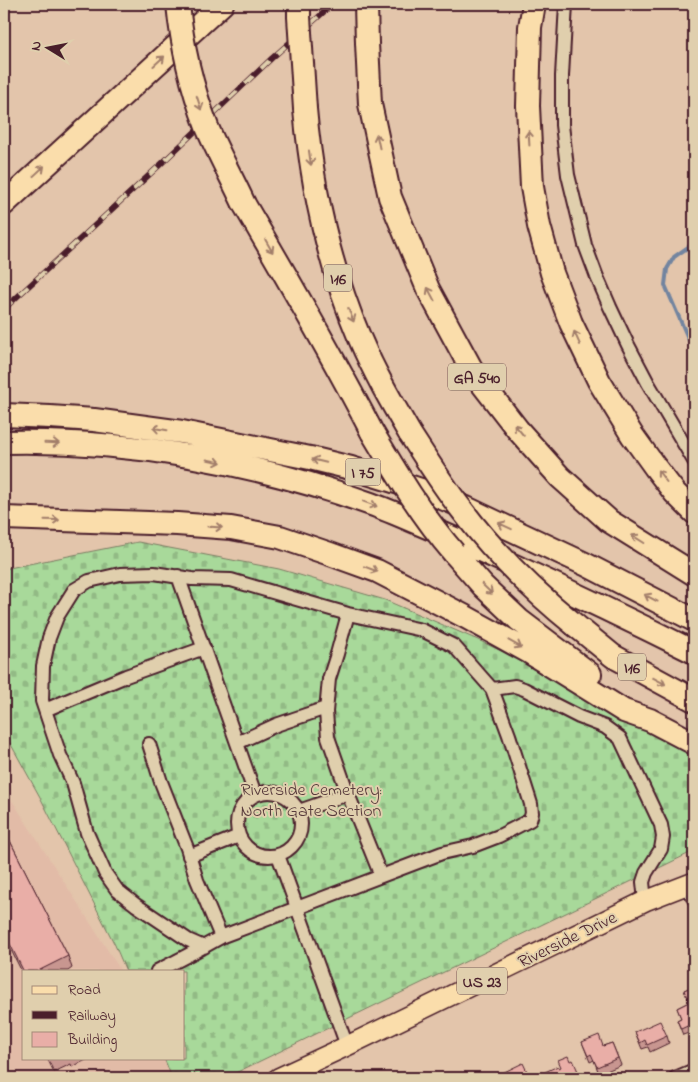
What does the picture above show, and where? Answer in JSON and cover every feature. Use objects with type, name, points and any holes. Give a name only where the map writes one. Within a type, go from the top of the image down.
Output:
[{"type":"highway","points":[[178,4],[190,74],[207,127],[219,153],[244,204],[309,316],[372,432],[405,486],[443,540],[483,586],[520,620],[650,720]]},
{"type":"highway","points":[[4,204],[222,4]]},
{"type":"highway","name":"I16","points":[[299,4],[305,110],[312,176],[325,234],[336,275],[357,332],[376,372],[410,434],[445,488],[480,533],[522,579],[613,656],[694,700]]},
{"type":"highway","name":"GA 540","points":[[366,4],[370,104],[390,197],[428,289],[473,372],[518,430],[560,477],[609,521],[694,574]]},
{"type":"highway","points":[[534,4],[530,27],[528,106],[532,187],[539,226],[552,273],[571,323],[599,381],[632,435],[655,467],[674,493],[694,512]]},
{"type":"highway","name":"I 75","points":[[4,415],[94,420],[182,432],[350,468],[390,480],[455,504],[593,568],[694,620]]},
{"type":"highway","name":"I 75","points":[[4,442],[54,442],[148,450],[239,466],[329,490],[373,504],[460,541],[694,652]]},
{"type":"highway","points":[[4,518],[177,524],[231,528],[280,537],[385,575],[529,652],[624,711],[650,720],[694,743]]},
{"type":"main road","name":"Riverside Drive","points":[[278,1078],[645,902],[692,889]]},
{"type":"street","points":[[566,4],[562,76],[562,125],[568,175],[585,245],[606,300],[628,345],[694,461]]},
{"type":"street","points":[[159,970],[204,947],[221,937],[442,853],[473,846],[499,836],[530,820],[532,813],[531,804],[492,689],[454,646],[422,630],[348,614],[231,580],[192,579],[154,573],[120,574],[90,580],[74,590],[57,617],[49,638],[43,666],[42,701],[60,755],[73,782],[86,832],[105,873],[117,890],[136,906],[188,940],[204,947]]},
{"type":"street","points":[[178,576],[255,794]]},
{"type":"street","points":[[348,614],[329,679],[326,708],[328,737],[348,794],[381,876]]},
{"type":"street","points":[[45,710],[126,676],[204,648]]},
{"type":"street","points":[[492,689],[515,686],[524,689],[579,717],[605,727],[620,738],[661,825],[664,837],[643,882],[645,902]]},
{"type":"street","points":[[237,743],[276,725],[326,708]]},
{"type":"street","points":[[149,744],[197,880],[221,937]]},
{"type":"street","points":[[276,792],[285,796],[298,811],[301,822],[300,833],[296,842],[288,850],[278,855],[269,857],[259,855],[251,851],[239,836],[236,827],[237,817],[247,800],[255,794],[276,792]]},
{"type":"street","points":[[298,811],[348,794]]},
{"type":"street","points":[[189,856],[239,836]]},
{"type":"street","points":[[278,855],[347,1046]]},
{"type":"street","points":[[676,1078],[694,1070]]},
{"type":"shaded area","points":[[4,788],[120,970],[22,970],[22,1060],[178,1060],[190,1078],[4,1078]]},
{"type":"green space","name":"Riverside Cemetery: North Gate Section","points":[[138,542],[279,569],[385,600],[478,640],[694,742],[694,851],[225,1078],[172,1078],[165,1060],[185,1060],[185,970],[126,970],[115,945],[40,797],[4,732],[4,569]]},
{"type":"building","points":[[4,829],[68,956],[40,970],[23,970],[4,932]]},
{"type":"building","points":[[694,986],[694,1023],[681,1029],[677,1020],[681,1018],[677,1008],[689,1002],[684,990]]},
{"type":"building","points":[[660,1021],[667,1036],[647,1045],[645,1040],[640,1043],[635,1032]]},
{"type":"building","points":[[599,1035],[603,1046],[612,1043],[618,1058],[597,1067],[591,1054],[588,1056],[582,1042]]},
{"type":"building","points":[[568,1056],[570,1061],[573,1060],[580,1076],[575,1078],[548,1078],[545,1072],[558,1066],[559,1068],[561,1067],[558,1060]]},
{"type":"building","points":[[523,1063],[530,1078],[492,1078]]},
{"type":"waterway","points":[[694,243],[674,257],[667,269],[665,285],[694,352]]},
{"type":"railway","points":[[4,309],[160,165],[272,58],[333,4]]}]
